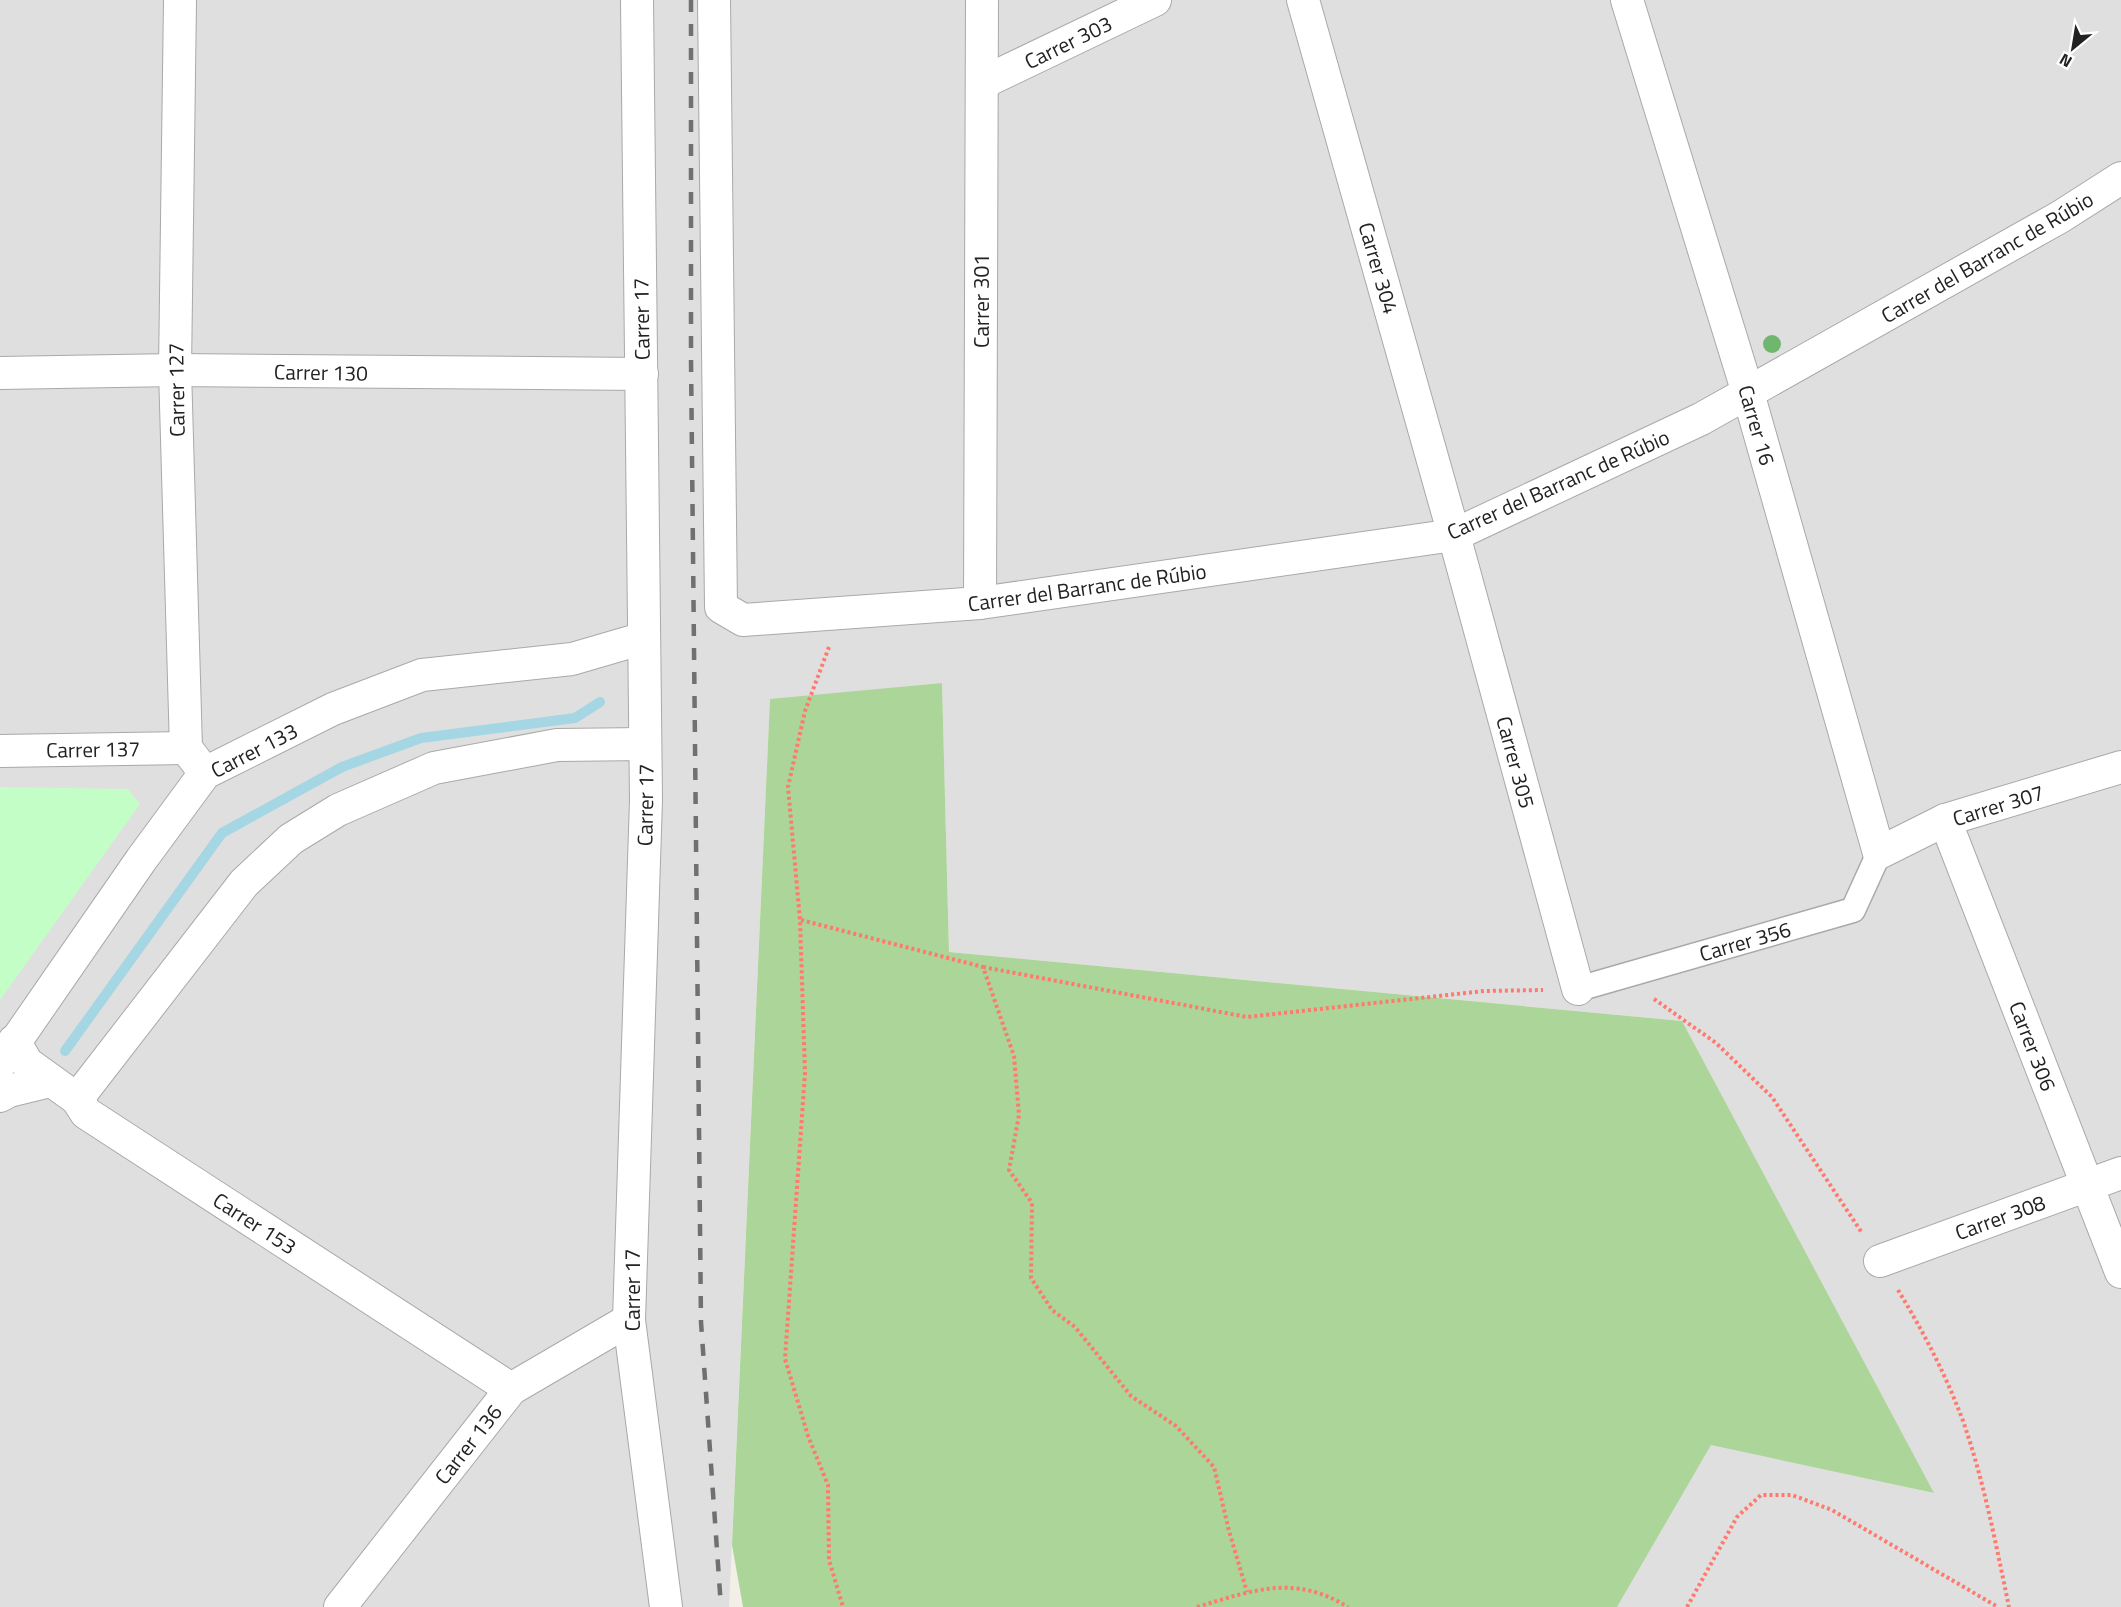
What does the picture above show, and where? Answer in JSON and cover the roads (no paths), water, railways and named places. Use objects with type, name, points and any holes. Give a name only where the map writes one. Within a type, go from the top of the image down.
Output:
[{"type":"street","name":"Carrer 127","points":[[180,0],[175,370],[186,747]]},
{"type":"street","name":"Carrer 17","points":[[637,0],[646,812],[629,1320],[666,1607]]},
{"type":"street","name":"Carrer del Barranc de Rúbio","points":[[714,0],[721,607],[743,620],[980,603],[1455,535],[1701,419],[2060,217],[2121,178]]},
{"type":"street","name":"Carrer 301","points":[[980,603],[982,0]]},
{"type":"street","name":"Carrer 303","points":[[982,83],[1155,0]]},
{"type":"street","name":"Carrer 304","points":[[1303,0],[1455,535]]},
{"type":"street","name":"Carrer 16","points":[[1627,0],[1748,393],[1878,853]]},
{"type":"street","name":"Carrer 130","points":[[0,373],[175,370],[642,374]]},
{"type":"street","name":"Carrer 305","points":[[1455,535],[1578,989]]},
{"type":"street","name":"Carrer 133","points":[[7,1053],[205,773],[333,709],[422,675],[572,658],[644,638]]},
{"type":"street","points":[[77,1099],[244,883],[291,839],[338,810],[434,768],[557,746],[645,744]]},
{"type":"street","name":"Carrer 137","points":[[0,751],[186,747]]},
{"type":"street","points":[[186,747],[205,773]]},
{"type":"street","name":"Carrer 307","points":[[1878,853],[1945,820],[2121,767]]},
{"type":"street","name":"Carrer 306","points":[[1945,820],[2121,1272]]},
{"type":"street","name":"Carrer 356","points":[[1578,989],[1853,910],[1878,853]]},
{"type":"street","name":"Carrer 153","points":[[7,1053],[27,1063],[77,1099],[86,1113],[511,1389]]},
{"type":"street","points":[[0,1096],[9,1091],[50,1081]]},
{"type":"street","name":"Carrer 308","points":[[1880,1261],[2121,1173]]},
{"type":"street","name":"Carrer 136","points":[[340,1607],[511,1389],[629,1320]]},
{"type":"waterway","points":[[65,1051],[222,833],[342,767],[421,738],[575,718],[600,702]]},
{"type":"railway","points":[[691,0],[691,359],[701,1322],[721,1607]]}]
